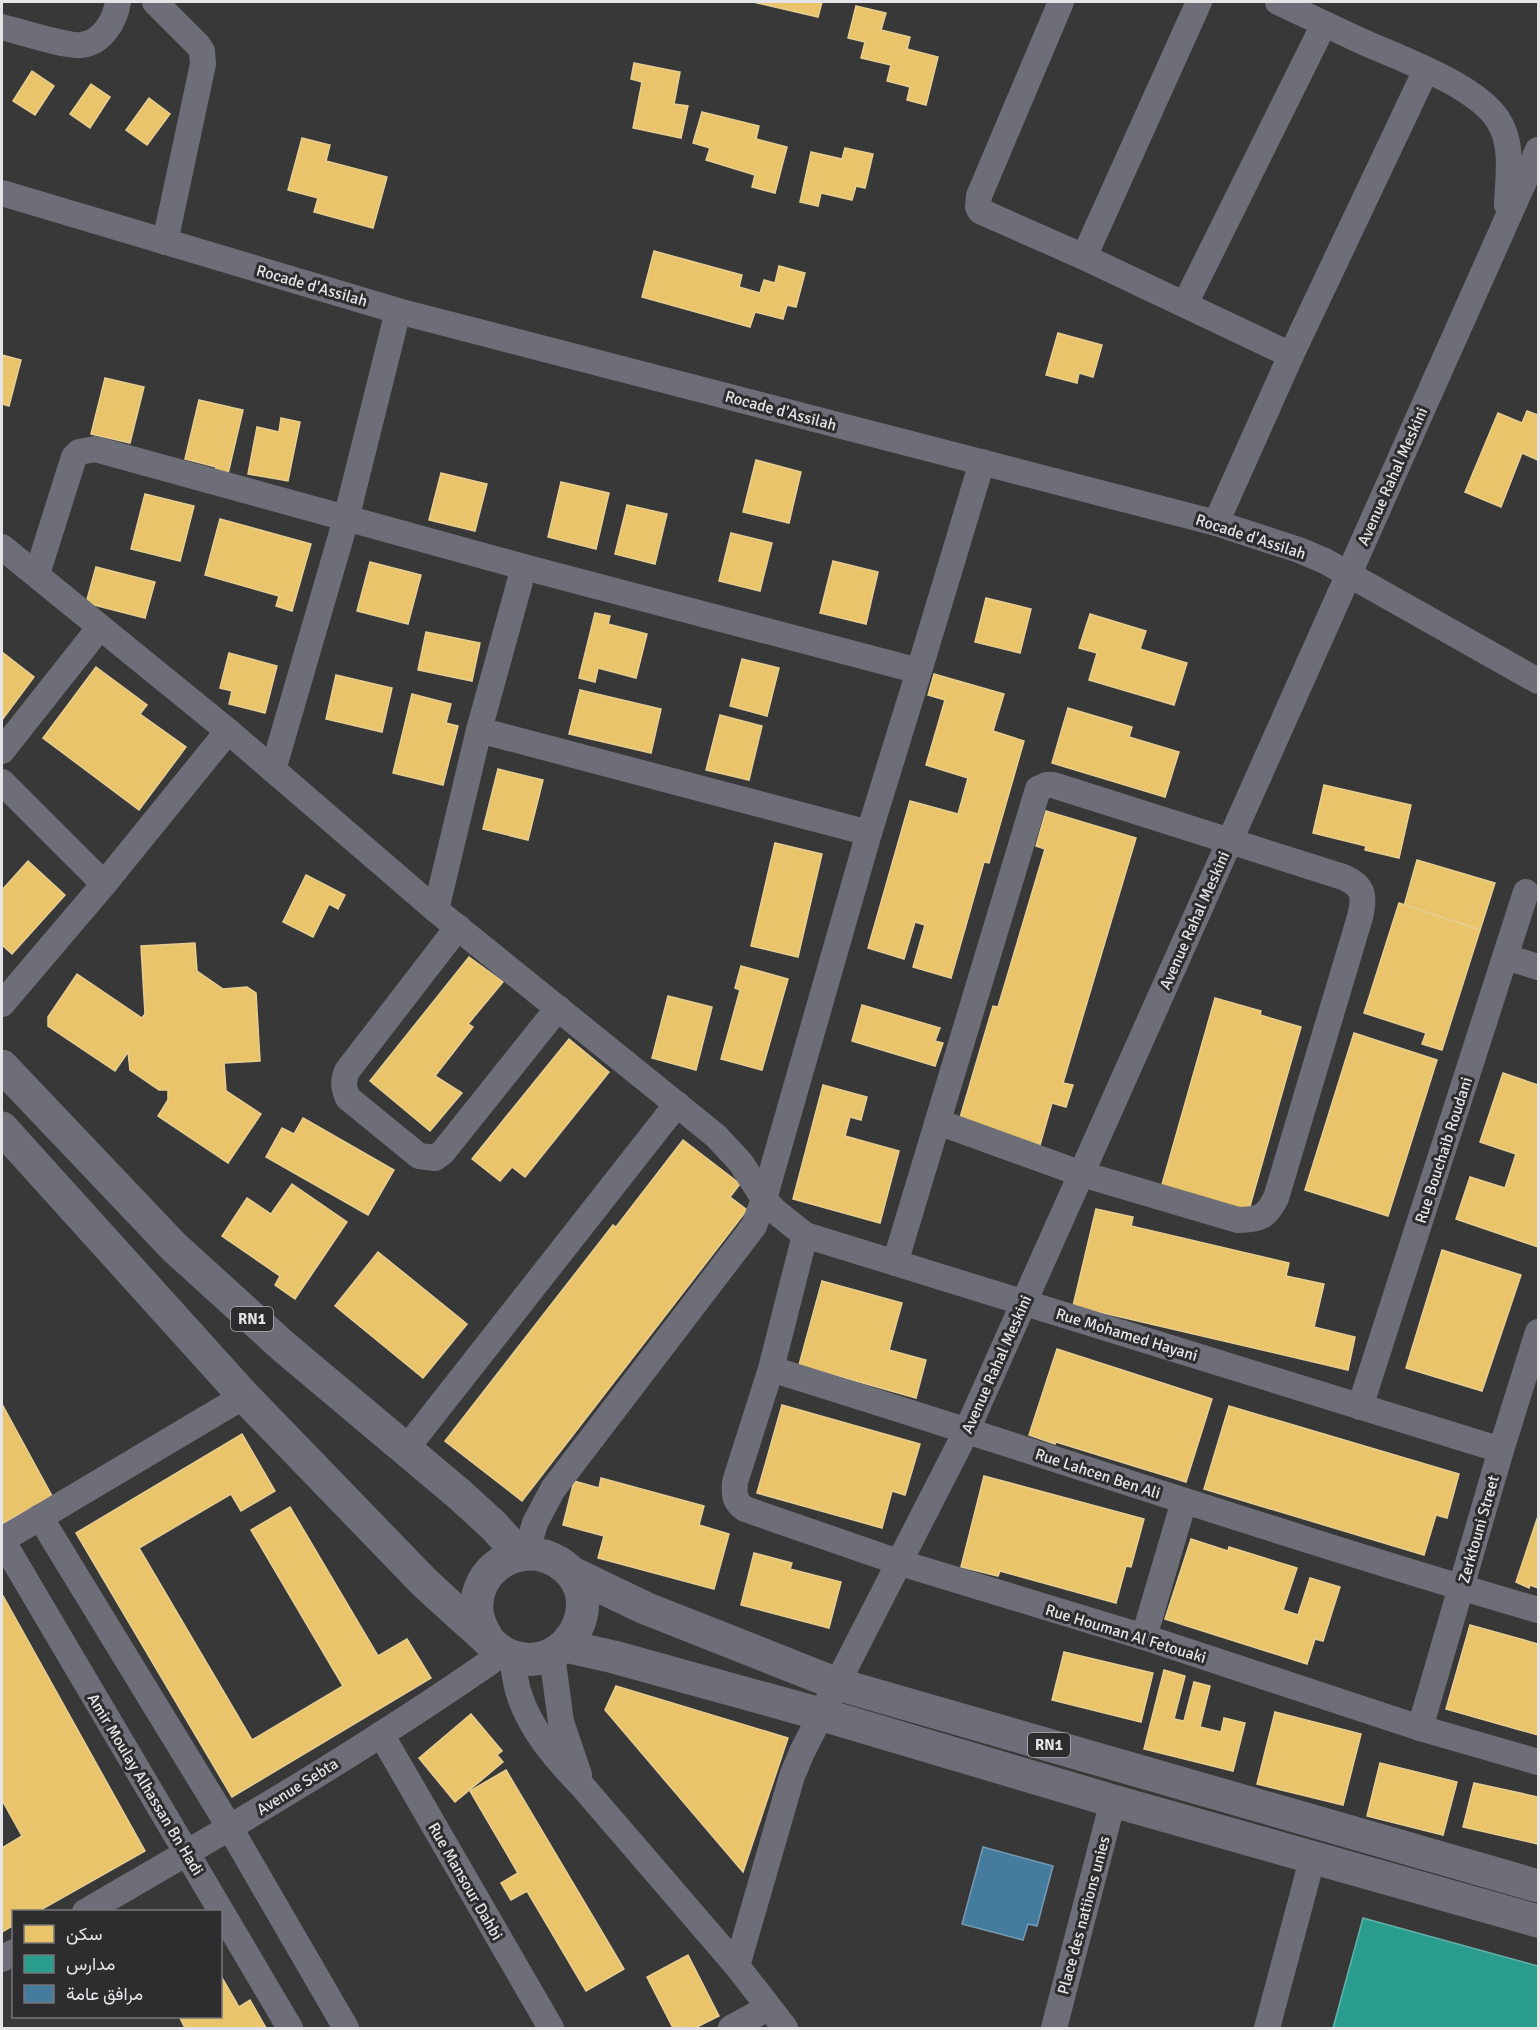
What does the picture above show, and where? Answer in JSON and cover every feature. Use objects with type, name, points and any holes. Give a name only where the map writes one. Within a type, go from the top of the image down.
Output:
[{"type":"main road","name":"RN1","points":[[2,1066],[174,1247],[284,1347],[406,1449],[522,1553],[550,1557],[570,1572],[645,1608],[837,1684],[1539,1886]]},
{"type":"main road","points":[[2,1128],[244,1396],[424,1582],[502,1650]]},
{"type":"main road","points":[[502,1650],[481,1627],[477,1612],[478,1596],[482,1581],[492,1569],[504,1560],[522,1553]]},
{"type":"main road","points":[[559,1650],[574,1636],[583,1610],[578,1584],[570,1572]]},
{"type":"main road","name":"RN1","points":[[502,1650],[525,1659],[539,1659],[559,1650],[614,1657],[1539,1921]]},
{"type":"street","points":[[2,27],[78,46],[91,43],[103,34],[116,13],[118,2]]},
{"type":"street","points":[[155,2],[198,45],[202,51],[203,64],[165,242]]},
{"type":"street","points":[[1061,2],[979,196],[978,207],[981,211],[1291,355]]},
{"type":"street","points":[[1084,257],[1199,2]]},
{"type":"street","points":[[1278,2],[1426,70],[1479,99],[1498,119],[1505,135],[1509,161],[1506,220]]},
{"type":"street","points":[[1185,304],[1324,24]]},
{"type":"street","points":[[1216,523],[1291,355],[1426,70]]},
{"type":"street","name":"Avenue Rahal Meskini","points":[[737,1966],[792,1776],[820,1714],[967,1430],[1539,150]]},
{"type":"street","name":"Rocade d'Assilah","points":[[2,193],[398,311],[1216,523],[1299,550],[1349,573],[1539,681]]},
{"type":"street","points":[[273,770],[346,519],[398,311]]},
{"type":"street","points":[[37,574],[70,464],[79,452],[95,449],[524,567],[919,671]]},
{"type":"street","points":[[522,1553],[553,1489],[754,1226],[764,1199],[869,833],[982,462]]},
{"type":"street","name":"Rue Mohamed Hayani","points":[[2,547],[228,731],[436,910],[677,1104],[730,1150],[764,1199],[789,1224],[805,1235],[1501,1450]]},
{"type":"street","points":[[436,910],[479,730],[524,567]]},
{"type":"street","points":[[2,751],[100,627]]},
{"type":"street","points":[[479,730],[869,833]]},
{"type":"street","points":[[2,1004],[104,884],[228,731]]},
{"type":"street","points":[[2,782],[104,884]]},
{"type":"street","points":[[895,1263],[1038,789],[1053,785],[1343,877],[1354,881],[1360,887],[1362,908],[1360,917],[1276,1197],[1268,1213],[1256,1219],[1238,1220],[1082,1174],[938,1122]]},
{"type":"street","name":"Rue Bouchaib Roudani","points":[[1360,1407],[1526,892]]},
{"type":"street","points":[[458,927],[347,1071],[343,1080],[348,1098],[419,1156],[435,1158],[443,1152],[558,1008]]},
{"type":"street","points":[[1506,957],[1539,967]]},
{"type":"street","points":[[406,1449],[677,1104]]},
{"type":"street","points":[[771,1369],[805,1235]]},
{"type":"street","name":"Zerktouni Street","points":[[1420,1728],[1501,1450],[1539,1332]]},
{"type":"street","name":"Rue Lahcen Ben Ali","points":[[771,1369],[1184,1501],[1539,1610]]},
{"type":"street","name":"Rue Houman Al Fetouaki","points":[[771,1369],[735,1482],[734,1495],[737,1503],[745,1509],[900,1563],[1144,1637],[1420,1728],[1539,1762]]},
{"type":"street","points":[[2,1540],[244,1396]]},
{"type":"street","points":[[1144,1637],[1184,1501]]},
{"type":"street","points":[[40,1517],[230,1827],[346,2028]]},
{"type":"street","name":"Amir Moulay Alhassan Bn Hadi","points":[[2,1540],[221,1910]]},
{"type":"street","points":[[502,1650],[526,1711],[557,1760],[583,1787],[737,1966],[786,2028]]},
{"type":"street","name":"Avenue Sebta","points":[[87,1910],[187,1853],[427,1706],[502,1650]]},
{"type":"street","points":[[559,1650],[561,1722],[583,1787]]},
{"type":"street","name":"Rue Mansour Dahbi","points":[[381,1734],[551,2028]]},
{"type":"street","name":"Place des natiions unies","points":[[1054,2028],[1113,1801]]},
{"type":"street","points":[[1267,2028],[1313,1856]]},
{"type":"street","name":"Amir Moulay Alhassan Bn Hadi","points":[[222,1912],[290,2028]]},
{"type":"street","points":[[731,2028],[768,2008]]},
{"type":"building: سكن","points":[[753,2],[822,2],[818,17]]},
{"type":"building: سكن","points":[[856,6],[886,13],[881,30],[910,37],[907,49],[938,57],[926,105],[907,100],[910,87],[887,81],[891,65],[861,58],[865,42],[848,38]]},
{"type":"building: سكن","points":[[634,63],[680,72],[674,104],[688,106],[681,138],[633,128],[642,82],[631,79]]},
{"type":"building: سكن","points":[[32,71],[54,86],[35,115],[13,101]]},
{"type":"building: سكن","points":[[91,84],[110,97],[90,128],[70,114]]},
{"type":"building: سكن","points":[[149,98],[170,114],[147,145],[126,130]]},
{"type":"building: سكن","points":[[702,112],[759,126],[756,139],[787,147],[775,193],[752,187],[755,175],[706,160],[710,148],[693,143]]},
{"type":"building: سكن","points":[[302,138],[330,145],[326,161],[387,177],[373,228],[314,212],[318,198],[288,190]]},
{"type":"building: سكن","points":[[845,148],[873,154],[865,188],[856,186],[852,200],[821,193],[818,206],[800,202],[811,152],[842,159]]},
{"type":"building: سكن","points":[[654,251],[742,275],[739,287],[760,293],[764,280],[775,283],[779,266],[805,273],[796,307],[787,305],[783,319],[755,312],[750,327],[642,297]]},
{"type":"building: سكن","points":[[1058,333],[1102,345],[1093,377],[1079,373],[1077,383],[1046,375]]},
{"type":"building: سكن","points":[[2,355],[21,360],[9,406],[2,404]]},
{"type":"building: سكن","points":[[105,378],[144,387],[130,443],[91,434]]},
{"type":"building: سكن","points":[[199,400],[243,410],[227,478],[214,475],[216,467],[185,459]]},
{"type":"building: سكن","points":[[1527,411],[1538,415],[1538,460],[1522,453],[1501,507],[1465,492],[1498,413],[1522,423]]},
{"type":"building: سكن","points":[[281,418],[300,422],[288,481],[248,474],[257,427],[279,432]]},
{"type":"building: سكن","points":[[756,460],[801,472],[789,523],[743,512]]},
{"type":"building: سكن","points":[[441,473],[487,484],[475,531],[429,520]]},
{"type":"building: سكن","points":[[561,482],[609,493],[596,549],[548,537]]},
{"type":"building: سكن","points":[[145,494],[194,506],[180,561],[131,549]]},
{"type":"building: سكن","points":[[627,505],[667,514],[655,564],[615,554]]},
{"type":"building: سكن","points":[[220,519],[311,544],[292,611],[276,606],[279,596],[205,575]]},
{"type":"building: سكن","points":[[731,533],[772,543],[760,591],[719,581]]},
{"type":"building: سكن","points":[[833,561],[878,572],[866,624],[820,613]]},
{"type":"building: سكن","points":[[370,562],[421,575],[408,624],[357,611]]},
{"type":"building: سكن","points":[[96,567],[155,582],[145,618],[86,603]]},
{"type":"building: سكن","points":[[986,598],[1031,609],[1020,653],[975,642]]},
{"type":"building: سكن","points":[[595,613],[610,616],[608,624],[647,634],[636,678],[598,668],[595,682],[579,678]]},
{"type":"building: سكن","points":[[1090,614],[1146,631],[1140,649],[1187,663],[1174,705],[1089,680],[1097,653],[1079,648]]},
{"type":"building: سكن","points":[[426,632],[480,643],[472,681],[418,670]]},
{"type":"building: سكن","points":[[2,652],[34,677],[2,720]]},
{"type":"building: سكن","points":[[229,653],[277,666],[265,713],[229,704],[232,691],[220,688]]},
{"type":"building: سكن","points":[[742,659],[779,668],[767,716],[730,706]]},
{"type":"building: سكن","points":[[96,667],[147,705],[140,714],[186,747],[139,810],[43,738]]},
{"type":"building: سكن","points":[[934,674],[1004,694],[993,731],[1024,741],[989,863],[984,862],[951,978],[913,967],[925,925],[915,922],[904,959],[868,948],[910,801],[958,814],[968,778],[926,765],[945,700],[928,695]]},
{"type":"building: سكن","points":[[336,675],[392,688],[382,732],[326,719]]},
{"type":"building: سكن","points":[[580,690],[661,709],[651,753],[569,734]]},
{"type":"building: سكن","points":[[412,694],[451,704],[446,723],[458,726],[443,785],[393,773]]},
{"type":"building: سكن","points":[[1068,708],[1132,727],[1129,737],[1179,752],[1165,797],[1052,763]]},
{"type":"building: سكن","points":[[720,715],[762,726],[749,780],[706,770]]},
{"type":"building: سكن","points":[[498,769],[543,780],[528,840],[483,829]]},
{"type":"building: سكن","points":[[1324,785],[1411,805],[1399,858],[1365,850],[1366,846],[1313,833]]},
{"type":"building: سكن","points":[[1046,811],[1136,838],[1063,1083],[1073,1085],[1066,1107],[1052,1103],[1040,1145],[959,1121],[993,1006],[998,1007],[1045,849],[1036,846]]},
{"type":"building: سكن","points":[[775,843],[822,854],[798,957],[751,946]]},
{"type":"building: سكن","points":[[1417,860],[1495,883],[1480,930],[1404,906]]},
{"type":"building: سكن","points":[[28,861],[65,895],[12,954],[2,945],[2,890]]},
{"type":"building: سكن","points":[[306,875],[345,895],[338,909],[329,904],[313,937],[283,922]]},
{"type":"building: سكن","points":[[1399,903],[1480,930],[1442,1050],[1422,1044],[1426,1033],[1364,1013]]},
{"type":"building: سكن","points":[[195,943],[197,971],[223,989],[247,987],[256,993],[260,1061],[224,1063],[226,1091],[261,1114],[228,1163],[158,1116],[168,1100],[168,1090],[159,1090],[130,1070],[128,1052],[115,1071],[48,1026],[48,1017],[77,974],[142,1018],[145,1014],[141,946]]},
{"type":"building: سكن","points":[[469,957],[503,982],[468,1024],[473,1027],[435,1076],[462,1093],[430,1131],[370,1081]]},
{"type":"building: سكن","points":[[741,966],[788,979],[762,1070],[721,1059],[740,990],[735,988]]},
{"type":"building: سكن","points":[[668,996],[712,1007],[696,1070],[652,1058]]},
{"type":"building: سكن","points":[[1215,998],[1261,1011],[1260,1015],[1301,1027],[1248,1213],[1161,1188]]},
{"type":"building: سكن","points":[[862,1005],[940,1028],[935,1041],[943,1043],[935,1066],[852,1041]]},
{"type":"building: سكن","points":[[1354,1033],[1437,1060],[1388,1216],[1305,1190]]},
{"type":"building: سكن","points":[[569,1039],[609,1072],[525,1177],[512,1167],[500,1181],[472,1159]]},
{"type":"building: سكن","points":[[1503,1073],[1538,1085],[1538,1247],[1456,1219],[1470,1177],[1505,1188],[1516,1154],[1480,1142]]},
{"type":"building: سكن","points":[[823,1085],[867,1097],[861,1120],[850,1117],[845,1136],[899,1151],[880,1223],[793,1199]]},
{"type":"building: سكن","points":[[303,1118],[394,1170],[368,1215],[266,1157],[282,1128],[294,1134]]},
{"type":"building: سكن","points":[[683,1140],[740,1184],[730,1197],[747,1210],[522,1501],[445,1441],[613,1225],[616,1227]]},
{"type":"building: سكن","points":[[292,1184],[347,1222],[295,1299],[275,1285],[280,1276],[222,1236],[247,1198],[271,1214]]},
{"type":"building: سكن","points":[[1096,1209],[1133,1217],[1131,1226],[1289,1263],[1286,1276],[1324,1284],[1314,1327],[1355,1337],[1348,1370],[1073,1306]]},
{"type":"building: سكن","points":[[1442,1250],[1521,1275],[1482,1391],[1406,1368]]},
{"type":"building: سكن","points":[[378,1252],[467,1324],[423,1378],[335,1306]]},
{"type":"building: سكن","points":[[822,1281],[902,1303],[889,1350],[926,1360],[916,1398],[799,1365]]},
{"type":"building: سكن","points":[[1057,1349],[1212,1399],[1186,1482],[1029,1435]]},
{"type":"building: سكن","points":[[2,1404],[52,1496],[2,1524]]},
{"type":"building: سكن","points":[[782,1405],[920,1444],[905,1495],[892,1491],[882,1528],[757,1493]]},
{"type":"building: سكن","points":[[1229,1406],[1459,1474],[1447,1518],[1436,1515],[1424,1555],[1204,1489]]},
{"type":"building: سكن","points":[[242,1434],[275,1491],[241,1511],[231,1494],[139,1548],[252,1740],[343,1686],[251,1530],[290,1507],[378,1656],[407,1639],[431,1678],[232,1797],[76,1533]]},
{"type":"building: سكن","points":[[984,1476],[1144,1519],[1131,1567],[1126,1566],[1116,1603],[1000,1571],[998,1576],[961,1567]]},
{"type":"building: سكن","points":[[601,1478],[704,1506],[699,1525],[729,1534],[714,1589],[598,1558],[604,1536],[563,1525],[574,1481],[599,1488]]},
{"type":"building: سكن","points":[[1538,1516],[1538,1588],[1530,1585],[1529,1588],[1516,1582]]},
{"type":"building: سكن","points":[[1191,1539],[1228,1551],[1229,1547],[1297,1568],[1283,1610],[1298,1615],[1310,1578],[1340,1587],[1323,1641],[1315,1639],[1307,1664],[1165,1619]]},
{"type":"building: سكن","points":[[754,1553],[792,1563],[790,1569],[841,1582],[829,1628],[741,1605]]},
{"type":"building: سكن","points":[[2,1594],[145,1851],[41,1910],[12,1910],[12,1926],[2,1932],[2,1848],[22,1836],[2,1800]]},
{"type":"building: سكن","points":[[1470,1625],[1538,1644],[1538,1735],[1446,1709]]},
{"type":"building: سكن","points":[[1064,1652],[1153,1673],[1141,1722],[1052,1700]]},
{"type":"building: سكن","points":[[1164,1670],[1185,1676],[1174,1719],[1184,1721],[1194,1682],[1210,1686],[1200,1727],[1221,1732],[1224,1718],[1245,1723],[1233,1771],[1144,1749]]},
{"type":"building: سكن","points":[[616,1686],[788,1738],[743,1872],[605,1710]]},
{"type":"building: سكن","points":[[1275,1712],[1361,1734],[1343,1805],[1257,1784]]},
{"type":"building: سكن","points":[[471,1714],[502,1751],[497,1755],[503,1762],[455,1802],[419,1758]]},
{"type":"building: سكن","points":[[1380,1763],[1457,1782],[1443,1835],[1367,1816]]},
{"type":"building: سكن","points":[[506,1770],[624,1969],[586,1991],[527,1891],[511,1900],[501,1883],[518,1873],[470,1791]]},
{"type":"building: سكن","points":[[1474,1783],[1538,1797],[1538,1844],[1463,1827]]},
{"type":"building: سكن","points":[[688,1955],[719,2016],[695,2028],[673,2028],[647,1977]]},
{"type":"building: سكن","points":[[222,1977],[239,2007],[250,2000],[266,2028],[185,2028],[180,2018],[222,2018]]},
{"type":"building: مدارس","points":[[1363,1918],[1538,1966],[1538,2028],[1333,2028]]},
{"type":"building: مرافق عامة","points":[[983,1847],[1053,1866],[1037,1926],[1028,1924],[1023,1940],[962,1924]]}]
